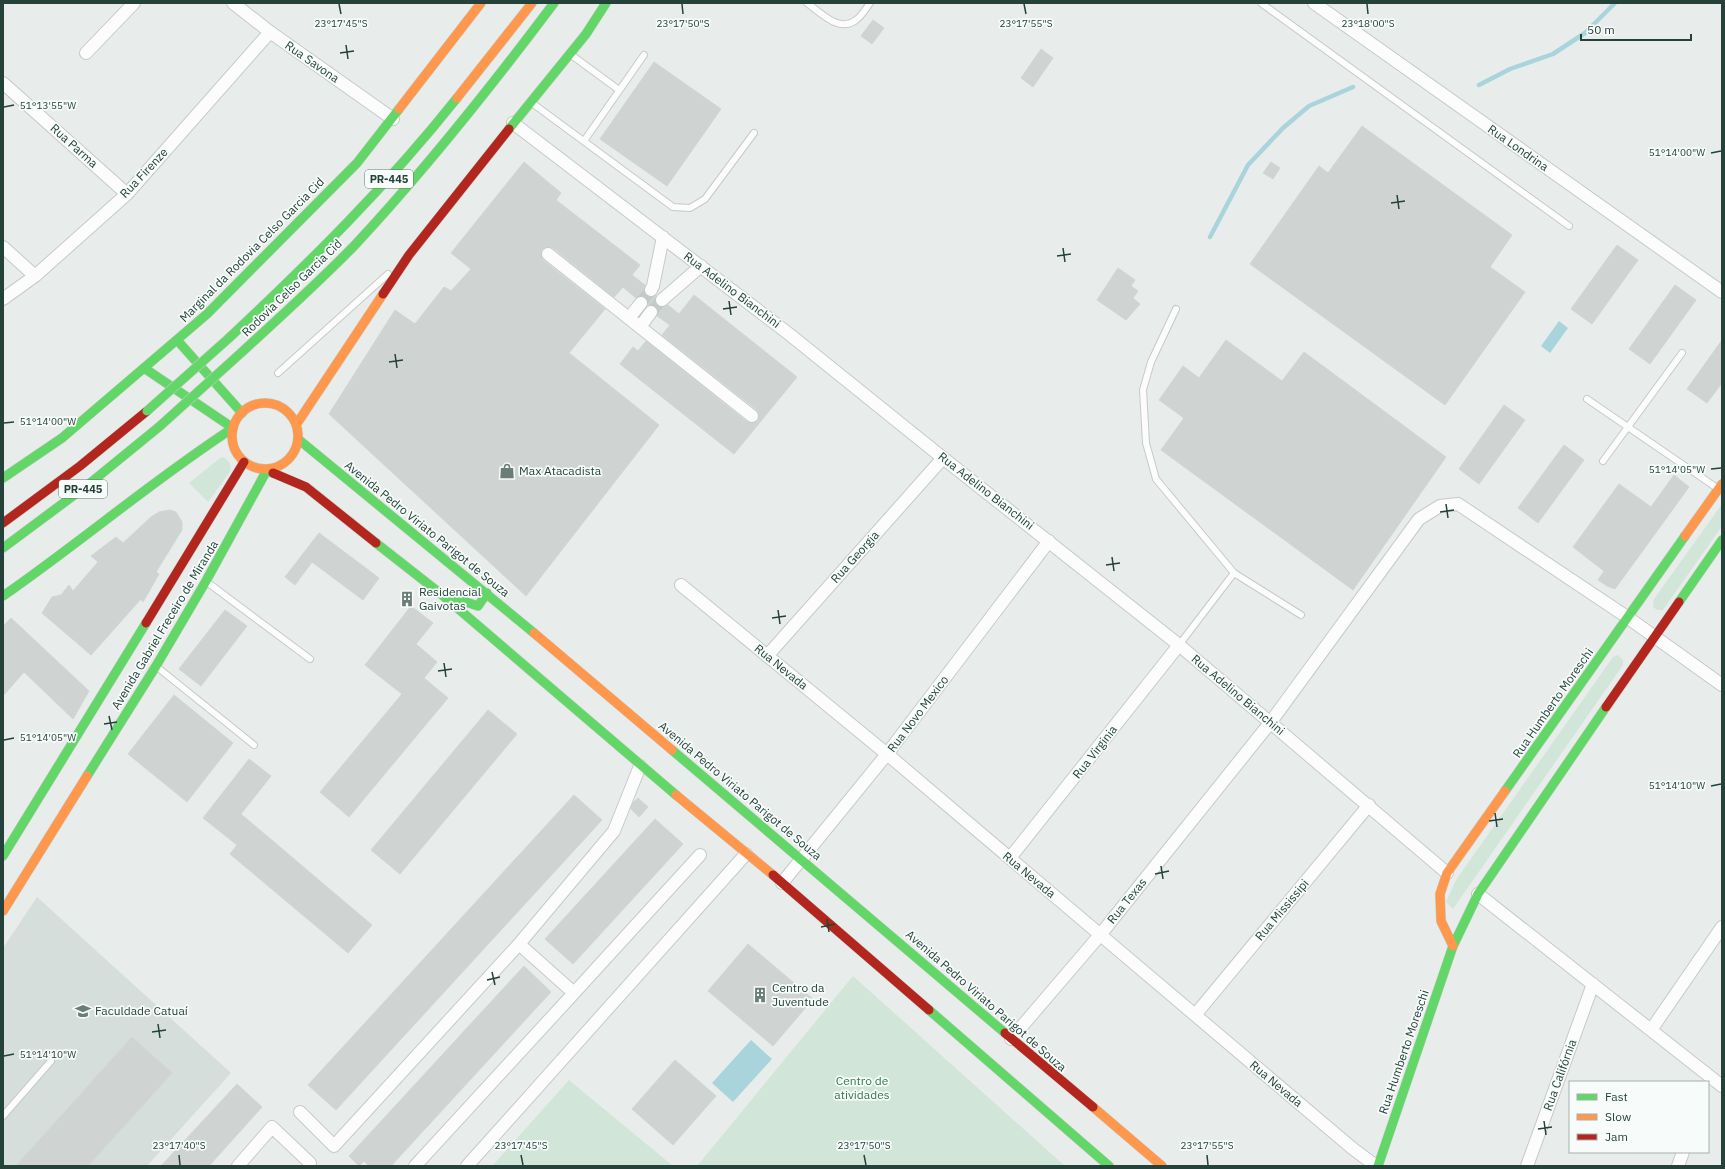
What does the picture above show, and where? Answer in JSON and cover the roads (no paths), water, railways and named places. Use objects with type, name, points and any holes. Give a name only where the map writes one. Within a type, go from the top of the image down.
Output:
[{"type":"main road","name":"Marginal da Rodovia Celso Garcia Cid","points":[[3,478],[62,438],[207,314],[357,163],[393,119],[481,3]]},
{"type":"main road","name":"Rodovia Celso Garcia Cid","points":[[3,523],[80,466],[147,411],[229,338],[340,232],[396,172],[452,107],[532,3]]},
{"type":"main road","name":"Rodovia Celso Garcia Cid","points":[[3,548],[89,484],[160,426],[321,279],[429,163],[515,57],[554,3]]},
{"type":"main road","points":[[296,425],[409,255],[513,123],[586,34],[606,3]]},
{"type":"main road","points":[[176,340],[242,413]]},
{"type":"main road","points":[[144,368],[233,428]]},
{"type":"main road","points":[[267,470],[274,468],[288,460],[293,454],[298,439],[296,425],[288,413],[276,405],[262,404],[248,408],[242,413],[233,428],[232,435],[235,450],[244,462],[306,487],[441,594],[640,766],[782,883],[1109,1166]]},
{"type":"main road","points":[[3,596],[44,568],[199,449],[233,428]]},
{"type":"main road","name":"Avenida Pedro Viriato Parigot de Souza","points":[[298,439],[487,593],[802,858],[1011,1039],[1162,1166]]},
{"type":"main road","name":"Avenida Gabriel Freceiro de Miranda","points":[[3,856],[244,462]]},
{"type":"main road","name":"Avenida Gabriel Freceiro de Miranda","points":[[3,911],[156,666],[206,582],[267,470]]},
{"type":"main road","name":"Rua Humberto Moreschi","points":[[1453,946],[1441,921],[1440,894],[1447,873],[1720,486]]},
{"type":"main road","name":"Rua Humberto Moreschi","points":[[1377,1166],[1453,946],[1478,894],[1722,540]]},
{"type":"main road","points":[[441,594],[478,606],[487,593]]},
{"type":"street","points":[[86,53],[134,3]]},
{"type":"street","name":"Rua Savona","points":[[233,3],[270,32],[393,119]]},
{"type":"street","name":"Rua Londrina","points":[[1314,3],[1722,292]]},
{"type":"street","name":"Rua Firenze","points":[[3,299],[34,276],[127,194],[270,32]]},
{"type":"street","name":"Rua Parma","points":[[3,83],[127,194]]},
{"type":"street","name":"Rua Adelino Bianchini","points":[[513,123],[789,334],[943,458],[1050,541],[1179,645],[1369,805],[1447,873]]},
{"type":"street","points":[[651,290],[663,238]]},
{"type":"street","points":[[3,247],[34,276]]},
{"type":"street","points":[[548,254],[752,416]]},
{"type":"street","points":[[662,300],[701,266]]},
{"type":"street","points":[[629,318],[641,303]]},
{"type":"street","points":[[640,327],[651,312]]},
{"type":"street","name":"Rua Georgia","points":[[767,656],[943,458]]},
{"type":"street","name":"Rua Texas","points":[[1011,1039],[1100,935],[1270,723],[1419,519],[1440,506],[1458,504],[1627,617],[1722,685]]},
{"type":"street","name":"Rua Novo Mexico","points":[[782,883],[887,754],[1050,541]]},
{"type":"street","name":"Rua Nevada","points":[[681,585],[887,754],[1352,1148],[1377,1166]]},
{"type":"street","name":"Rua Virginia","points":[[1010,858],[1179,645]]},
{"type":"street","points":[[300,1112],[334,1146],[519,944],[614,831],[640,766]]},
{"type":"street","name":"Rua Mississipi","points":[[1194,1015],[1369,805]]},
{"type":"street","points":[[467,1166],[746,854]]},
{"type":"street","points":[[415,1166],[700,855]]},
{"type":"street","points":[[1478,894],[1651,1030],[1709,1080],[1722,1086]]},
{"type":"street","points":[[1651,1030],[1722,927]]},
{"type":"street","points":[[519,944],[574,993]]},
{"type":"street","name":"Rua Califórnia","points":[[1527,1166],[1593,984]]},
{"type":"street","points":[[238,1166],[272,1127],[310,1163]]},
{"type":"street","points":[[1678,1166],[1683,1153]]},
{"type":"lane","points":[[807,3],[836,24],[846,26],[857,20],[870,3]]},
{"type":"lane","points":[[1261,3],[1569,226]]},
{"type":"lane","points":[[570,54],[619,90]]},
{"type":"lane","points":[[584,141],[644,55]]},
{"type":"lane","points":[[530,102],[674,207],[690,208],[705,199],[754,133]]},
{"type":"lane","points":[[278,373],[409,255]]},
{"type":"lane","points":[[1176,309],[1151,362],[1143,390],[1146,443],[1156,479],[1234,572],[1301,615]]},
{"type":"lane","points":[[1603,461],[1682,353]]},
{"type":"lane","points":[[1587,399],[1720,486]]},
{"type":"lane","points":[[1179,645],[1234,572]]},
{"type":"lane","points":[[206,582],[310,659]]},
{"type":"lane","points":[[156,666],[254,745]]},
{"type":"lane","points":[[3,1116],[51,1061]]},
{"type":"water","points":[[1559,321],[1568,328],[1550,353],[1541,346]]},
{"type":"water","points":[[751,1040],[772,1059],[733,1102],[712,1083]]},
{"type":"waterway","points":[[1479,85],[1510,69],[1553,54],[1585,33],[1615,3]]},
{"type":"waterway","points":[[1210,237],[1248,165],[1283,128],[1309,106],[1353,87]]},
{"type":"tunnel","points":[[641,303],[651,290]]},
{"type":"tunnel","points":[[651,312],[662,300]]},
{"type":"place","name":"Max Atacadista","points":[[507,471]]},
{"type":"place","name":"Residencial Gaivotas","points":[[407,599]]},
{"type":"place","name":"Centro da Juventude","points":[[760,995]]},
{"type":"place","name":"Faculdade Catuaí","points":[[83,1011]]},
{"type":"park label","name":"Centro de atividades","points":[[862,1088]]}]
